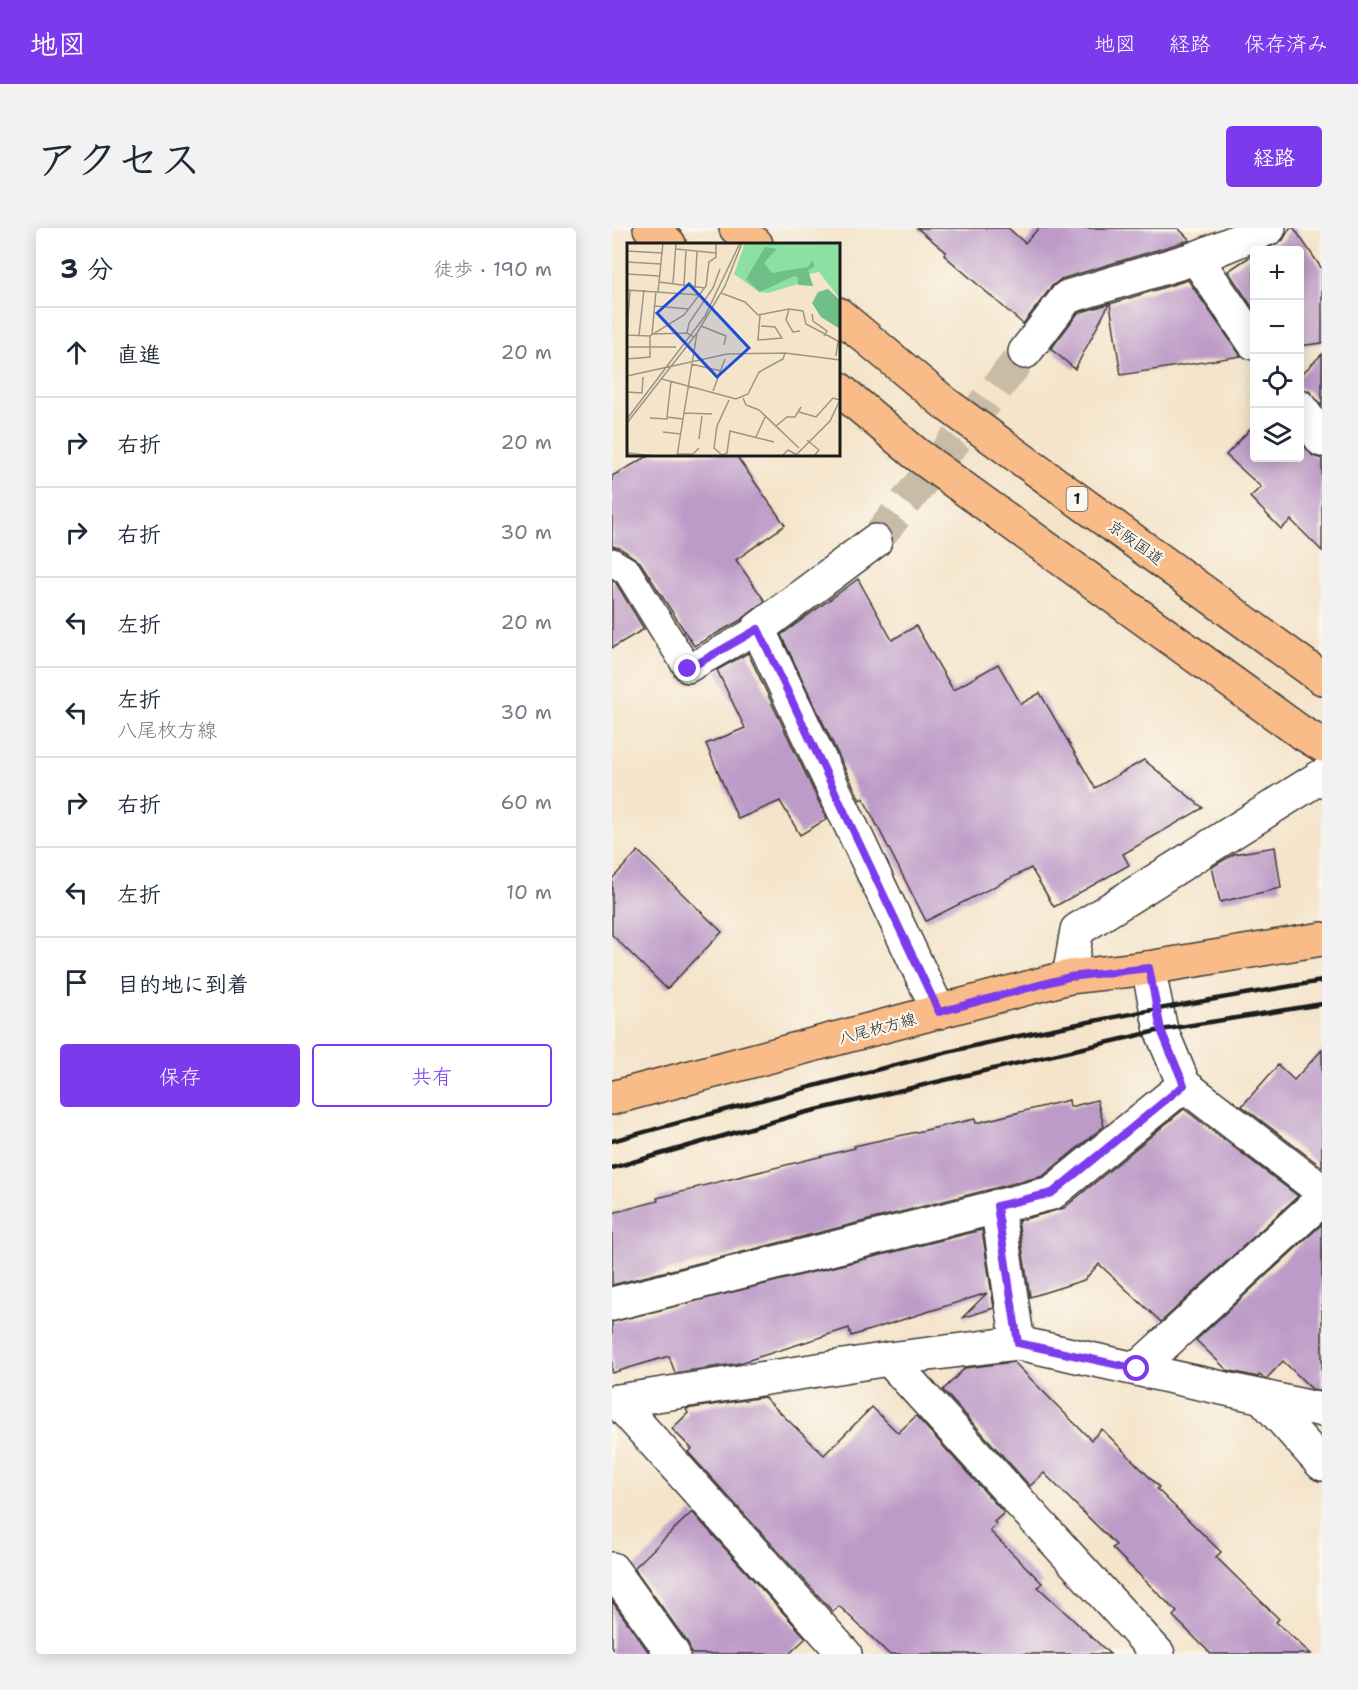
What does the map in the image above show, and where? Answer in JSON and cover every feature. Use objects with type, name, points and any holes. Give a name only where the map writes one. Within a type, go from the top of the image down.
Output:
[{"type":"main road","points":[[650,228],[668,243]]},
{"type":"main road","points":[[736,228],[755,243]]},
{"type":"main road","name":"京阪国道","points":[[840,316],[946,404],[1322,678]]},
{"type":"main road","points":[[840,390],[915,453],[1310,738]]},
{"type":"main road","name":"八尾枚方線","points":[[612,1098],[1069,977],[1149,968],[1322,939]]},
{"type":"street","points":[[1024,352],[1067,297],[1196,258],[1269,228]]},
{"type":"street","points":[[1196,258],[1250,337]]},
{"type":"street","points":[[1300,408],[1322,440]]},
{"type":"street","points":[[875,541],[758,629],[939,1012]]},
{"type":"street","points":[[1069,977],[1077,930],[1322,776]]},
{"type":"street","points":[[1149,968],[1161,1030],[1184,1085],[1322,1191]]},
{"type":"street","points":[[612,1304],[1052,1193],[1184,1085]]},
{"type":"street","points":[[1137,1369],[1322,1199]]},
{"type":"street","points":[[997,1206],[1018,1343]]},
{"type":"street","points":[[614,1402],[889,1359],[1018,1343],[1322,1410]]},
{"type":"street","points":[[889,1359],[1158,1654]]},
{"type":"street","points":[[1262,1397],[1322,1464]]},
{"type":"street","points":[[614,1402],[845,1654]]},
{"type":"street","points":[[612,1569],[673,1654]]},
{"type":"lane","points":[[612,562],[627,571],[688,669],[758,629]]},
{"type":"building","points":[[917,228],[1008,228],[1025,243],[1039,228],[1178,228],[1190,240],[1061,279],[1052,286],[1023,324],[944,255],[946,252]]},
{"type":"building","points":[[1290,228],[1294,228],[1322,269],[1322,343],[1304,345],[1304,246],[1272,246],[1283,240]]},
{"type":"building","points":[[1250,257],[1250,304],[1228,271]]},
{"type":"building","points":[[1188,280],[1241,356],[1121,375],[1110,304]]},
{"type":"building","points":[[1109,304],[1075,369],[1051,349],[1078,313]]},
{"type":"building","points":[[1322,354],[1322,406],[1309,391],[1304,390],[1304,372]]},
{"type":"building","points":[[1250,429],[1250,462],[1304,462],[1304,446],[1313,456],[1322,459],[1322,551],[1291,520],[1281,529],[1250,497],[1261,487],[1226,455]]},
{"type":"building","points":[[648,456],[736,456],[785,525],[736,560],[765,601],[741,620],[694,646],[640,562],[620,548],[612,546],[612,476]]},
{"type":"building","points":[[858,579],[892,640],[916,626],[953,690],[998,664],[1021,704],[1040,693],[1095,788],[1144,760],[1203,808],[1123,854],[1129,865],[1054,907],[1031,868],[926,921],[863,798],[860,800],[781,635]]},
{"type":"building","points":[[612,580],[644,629],[612,648]]},
{"type":"building","points":[[748,653],[827,819],[800,835],[780,801],[738,819],[706,744],[745,728],[717,670]]},
{"type":"building","points":[[1275,847],[1281,888],[1220,902],[1212,867],[1234,854]]},
{"type":"building","points":[[638,851],[722,932],[667,989],[612,935],[612,879]]},
{"type":"building","points":[[1322,1050],[1322,1167],[1242,1106],[1278,1065],[1294,1080]]},
{"type":"building","points":[[1069,1100],[1070,1107],[1097,1100],[1104,1126],[1043,1176],[612,1285],[612,1213],[658,1201],[657,1198],[855,1148],[854,1146],[975,1119],[976,1123]]},
{"type":"building","points":[[1184,1109],[1298,1196],[1161,1322],[1099,1264],[1084,1280],[1030,1297],[1018,1221],[1064,1208]]},
{"type":"building","points":[[1322,1224],[1322,1391],[1312,1389],[1283,1361],[1266,1379],[1259,1375],[1258,1377],[1227,1370],[1196,1340]]},
{"type":"building","points":[[982,1230],[994,1308],[962,1318],[987,1293],[851,1336],[849,1328],[740,1363],[675,1373],[669,1356],[612,1373],[612,1322]]},
{"type":"building","points":[[1014,1362],[1091,1440],[1102,1429],[1159,1487],[1157,1489],[1221,1552],[1216,1557],[1279,1619],[1276,1622],[1311,1654],[1211,1654],[1173,1616],[1177,1612],[1112,1548],[1116,1545],[1044,1473],[1030,1486],[943,1390],[965,1368]]},
{"type":"building","points":[[764,1397],[824,1455],[872,1407],[898,1433],[916,1416],[1004,1513],[994,1522],[997,1524],[990,1531],[1042,1583],[1038,1587],[1110,1654],[889,1654],[839,1606],[833,1612],[688,1452],[692,1449],[672,1429],[688,1413],[686,1409]]},
{"type":"building","points":[[692,1512],[806,1638],[789,1654],[691,1654],[688,1643],[634,1568]]},
{"type":"building","points":[[612,1601],[650,1654],[612,1654]]},
{"type":"tunnel","points":[[875,541],[1025,352]]},
{"type":"railway","points":[[612,1141],[843,1078],[982,1044],[1109,1018],[1322,981]]},
{"type":"railway","points":[[612,1168],[803,1113],[1161,1030],[1322,1004]]},
{"type":"route","points":[[688,669],[758,629],[939,1012],[1069,977],[1149,968],[1161,1030],[1184,1085],[1052,1193],[997,1206],[1018,1343],[1137,1369]]}]
